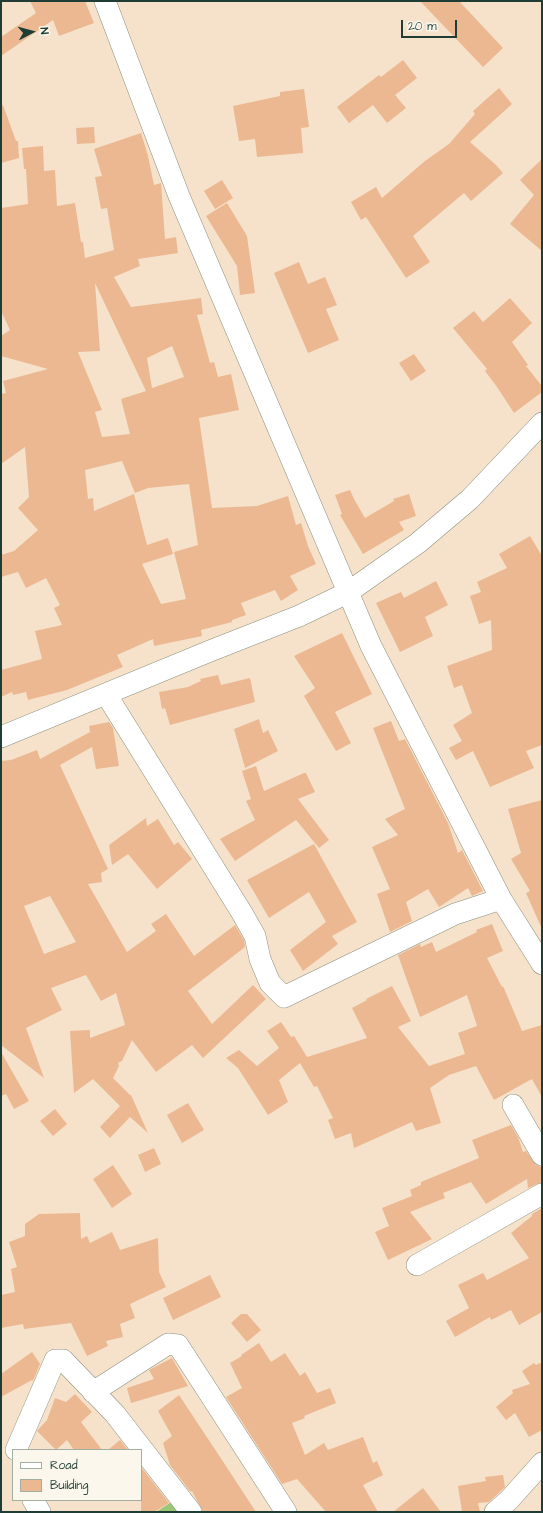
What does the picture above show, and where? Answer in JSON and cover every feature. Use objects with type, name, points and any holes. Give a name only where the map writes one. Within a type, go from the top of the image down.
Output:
[{"type":"street","points":[[105,1],[179,196],[371,646],[502,899],[542,964]]},
{"type":"street","points":[[1,737],[299,616],[348,593],[418,543],[470,499],[542,423]]},
{"type":"street","points":[[106,694],[242,913],[255,936],[260,959],[270,983],[284,997],[456,914],[502,899]]},
{"type":"street","points":[[514,1105],[542,1155]]},
{"type":"street","points":[[417,1265],[542,1194]]},
{"type":"street","points":[[93,1392],[168,1344],[178,1345],[286,1512]]},
{"type":"street","points":[[16,1449],[55,1360],[63,1360],[115,1414],[191,1512]]},
{"type":"street","points":[[508,1508],[542,1463]]},
{"type":"street","points":[[34,1501],[40,1512]]},
{"type":"green space","points":[[176,1499],[185,1512],[156,1512]]},
{"type":"building","points":[[30,1],[85,1],[94,23],[59,36],[53,20],[1,56],[1,37],[36,13]]},
{"type":"building","points":[[420,1],[459,1],[503,48],[483,67]]},
{"type":"building","points":[[403,60],[417,78],[395,95],[406,108],[387,123],[373,105],[349,123],[337,107],[379,75],[381,77]]},
{"type":"building","points":[[499,88],[512,104],[470,142],[503,173],[471,201],[464,193],[413,236],[430,262],[406,278],[366,217],[361,220],[351,202],[376,187],[382,198],[425,161],[449,144],[475,114],[473,111]]},
{"type":"building","points":[[304,89],[309,127],[301,128],[303,153],[257,157],[255,139],[239,141],[233,106],[280,96],[280,92]]},
{"type":"building","points":[[1,105],[3,105],[16,141],[18,141],[19,158],[1,163]]},
{"type":"building","points":[[94,127],[95,143],[77,144],[76,128]]},
{"type":"building","points":[[141,133],[148,156],[154,185],[161,183],[165,239],[176,237],[178,253],[138,259],[140,266],[114,277],[131,307],[201,298],[203,314],[197,315],[210,363],[214,362],[218,377],[231,374],[239,410],[199,418],[212,508],[257,506],[288,496],[296,525],[301,523],[308,546],[316,564],[290,576],[298,590],[281,601],[275,590],[241,603],[246,615],[232,620],[232,622],[201,630],[202,636],[154,646],[153,639],[117,655],[123,667],[67,690],[28,700],[26,692],[13,695],[12,692],[1,697],[1,670],[42,659],[35,631],[62,625],[54,608],[60,605],[46,578],[26,588],[18,572],[1,577],[1,555],[14,551],[38,530],[18,508],[29,497],[25,447],[1,464],[1,394],[6,393],[3,381],[48,369],[1,356],[1,336],[10,330],[1,311],[1,208],[28,204],[26,169],[24,169],[22,148],[43,146],[44,171],[55,170],[57,206],[75,203],[85,258],[114,250],[107,208],[101,209],[95,177],[102,176],[94,149]],"holes":[[[95,283],[146,391],[121,399],[130,434],[102,437],[95,412],[102,410],[78,352],[100,351]],[[172,346],[184,377],[152,388],[147,358]],[[122,461],[135,493],[148,488],[189,484],[198,545],[174,552],[186,599],[161,604],[142,564],[173,554],[168,538],[147,545],[134,494],[94,511],[93,498],[88,499],[85,470]]]},
{"type":"building","points":[[542,159],[542,251],[510,224],[534,195],[520,180]]},
{"type":"building","points":[[222,180],[233,198],[215,209],[204,191]]},
{"type":"building","points":[[227,203],[247,236],[255,293],[240,295],[237,266],[206,216]]},
{"type":"building","points":[[299,262],[308,284],[325,277],[337,305],[326,309],[339,340],[308,353],[274,273]]},
{"type":"building","points":[[510,298],[532,323],[512,342],[528,365],[526,366],[542,386],[542,392],[514,413],[485,371],[487,369],[453,328],[474,311],[483,322]]},
{"type":"building","points":[[414,354],[426,371],[411,381],[399,363]]},
{"type":"building","points":[[350,490],[365,518],[394,501],[393,499],[409,494],[416,516],[399,522],[404,530],[363,554],[340,515],[342,514],[335,495]]},
{"type":"building","points":[[530,536],[542,556],[542,745],[526,751],[534,768],[490,787],[473,751],[456,760],[449,748],[462,741],[453,725],[472,713],[462,685],[454,688],[447,666],[492,650],[491,620],[479,624],[470,596],[481,592],[477,582],[507,568],[499,554]]},
{"type":"building","points":[[436,581],[448,605],[425,617],[433,636],[400,652],[376,603],[401,592],[404,598]]},
{"type":"building","points":[[342,633],[372,694],[335,712],[351,743],[336,751],[304,696],[315,688],[294,656]]},
{"type":"building","points":[[218,675],[221,685],[250,678],[255,702],[170,725],[165,708],[162,709],[159,692],[188,687],[201,681],[200,679]]},
{"type":"building","points":[[259,719],[263,733],[268,730],[278,751],[245,768],[234,729]]},
{"type":"building","points":[[391,721],[399,741],[405,739],[448,823],[458,853],[462,850],[483,891],[472,896],[468,888],[439,907],[428,889],[406,902],[412,921],[390,932],[377,894],[390,889],[372,847],[398,835],[385,819],[405,809],[373,728]]},
{"type":"building","points":[[109,722],[113,728],[119,766],[96,769],[92,747],[60,765],[108,869],[101,873],[102,882],[88,884],[127,952],[156,931],[151,924],[166,914],[194,956],[235,925],[244,940],[245,947],[188,991],[212,1024],[253,985],[266,999],[203,1058],[192,1045],[156,1072],[132,1040],[122,1061],[118,1063],[119,1066],[113,1078],[131,1095],[148,1133],[130,1117],[110,1138],[100,1127],[120,1106],[93,1079],[74,1093],[70,1031],[90,1030],[90,1038],[125,1025],[116,993],[101,1001],[86,975],[51,988],[62,1010],[26,1028],[44,1078],[1,1045],[1,761],[11,760],[37,750],[40,759],[90,732],[89,726]],"holes":[[[50,896],[76,942],[44,954],[24,906]]]},
{"type":"building","points":[[256,766],[264,791],[306,773],[315,792],[298,799],[329,840],[319,848],[296,820],[235,861],[220,839],[255,820],[246,801],[251,799],[242,771]]},
{"type":"building","points":[[542,800],[542,929],[526,893],[530,891],[511,859],[521,853],[508,809]]},
{"type":"building","points":[[146,818],[147,826],[158,819],[174,845],[178,842],[192,859],[157,889],[128,854],[112,865],[109,845]]},
{"type":"building","points":[[314,844],[357,922],[332,936],[338,944],[303,971],[290,950],[326,922],[309,892],[269,918],[247,880]]},
{"type":"building","points":[[492,924],[503,951],[487,958],[502,987],[503,986],[522,1031],[542,1025],[542,1097],[532,1079],[494,1100],[476,1066],[449,1075],[430,1088],[441,1123],[416,1131],[412,1122],[354,1148],[351,1133],[335,1139],[328,1120],[333,1118],[317,1086],[314,1087],[300,1063],[279,1080],[288,1102],[268,1115],[238,1068],[226,1058],[239,1050],[257,1066],[279,1048],[267,1031],[281,1022],[291,1037],[294,1036],[307,1057],[367,1038],[352,1008],[392,986],[411,1021],[398,1027],[429,1066],[465,1054],[458,1033],[477,1026],[467,995],[420,1017],[398,955],[420,944],[421,947],[432,942],[436,952],[477,932],[476,930]]},
{"type":"building","points":[[1,1052],[29,1101],[14,1109],[6,1094],[1,1096]]},
{"type":"building","points":[[188,1103],[204,1130],[182,1143],[167,1115]]},
{"type":"building","points":[[55,1109],[67,1124],[53,1136],[40,1121]]},
{"type":"building","points":[[511,1125],[518,1137],[523,1152],[526,1151],[536,1165],[542,1167],[542,1182],[528,1188],[527,1179],[486,1204],[471,1182],[443,1193],[445,1198],[410,1212],[432,1239],[388,1260],[375,1232],[389,1226],[382,1208],[412,1196],[410,1190],[421,1185],[421,1182],[479,1158],[472,1140]]},
{"type":"building","points":[[154,1148],[161,1164],[145,1172],[138,1155]]},
{"type":"building","points":[[113,1165],[132,1194],[112,1208],[93,1179]]},
{"type":"building","points":[[542,1208],[542,1312],[519,1325],[511,1310],[491,1320],[490,1317],[455,1337],[446,1321],[469,1308],[458,1285],[483,1273],[487,1280],[529,1258],[511,1233],[532,1216],[532,1214]]},
{"type":"building","points":[[80,1213],[81,1239],[87,1236],[90,1243],[112,1232],[120,1250],[158,1238],[159,1272],[166,1287],[130,1304],[135,1318],[120,1324],[123,1337],[106,1341],[108,1346],[87,1356],[71,1323],[24,1329],[23,1324],[1,1328],[1,1295],[15,1292],[11,1269],[17,1267],[9,1242],[25,1236],[25,1224],[39,1214]]},
{"type":"building","points":[[210,1275],[221,1297],[173,1320],[163,1298]]},
{"type":"building","points":[[241,1314],[247,1314],[261,1330],[247,1342],[231,1323]]},
{"type":"building","points":[[259,1343],[271,1362],[285,1353],[300,1376],[305,1372],[317,1393],[330,1388],[336,1403],[304,1416],[305,1418],[292,1423],[305,1455],[324,1443],[328,1450],[363,1437],[373,1463],[377,1461],[383,1475],[363,1485],[378,1512],[326,1512],[297,1479],[282,1484],[226,1397],[242,1388],[230,1363]]},
{"type":"building","points":[[32,1352],[40,1364],[33,1381],[32,1380],[1,1397],[1,1374]]},
{"type":"building","points":[[172,1358],[188,1386],[131,1403],[127,1388],[154,1379],[149,1370]]},
{"type":"building","points":[[542,1362],[542,1430],[529,1437],[515,1413],[506,1420],[496,1407],[513,1393],[512,1390],[530,1384],[522,1371],[534,1363],[536,1365]]},
{"type":"building","points":[[75,1394],[92,1412],[81,1422],[101,1449],[73,1449],[67,1440],[57,1449],[55,1449],[37,1431],[47,1420],[55,1398],[66,1402]]},
{"type":"building","points":[[179,1395],[256,1512],[203,1512],[192,1491],[191,1492],[189,1490],[170,1465],[163,1443],[172,1436],[158,1411]]},
{"type":"building","points":[[120,1440],[127,1449],[109,1449]]},
{"type":"building","points":[[142,1468],[169,1503],[154,1512],[141,1512]]},
{"type":"building","points":[[503,1475],[505,1487],[489,1502],[478,1503],[480,1512],[462,1512],[458,1486],[486,1481],[485,1477]]},
{"type":"building","points":[[423,1488],[441,1512],[393,1512]]}]
